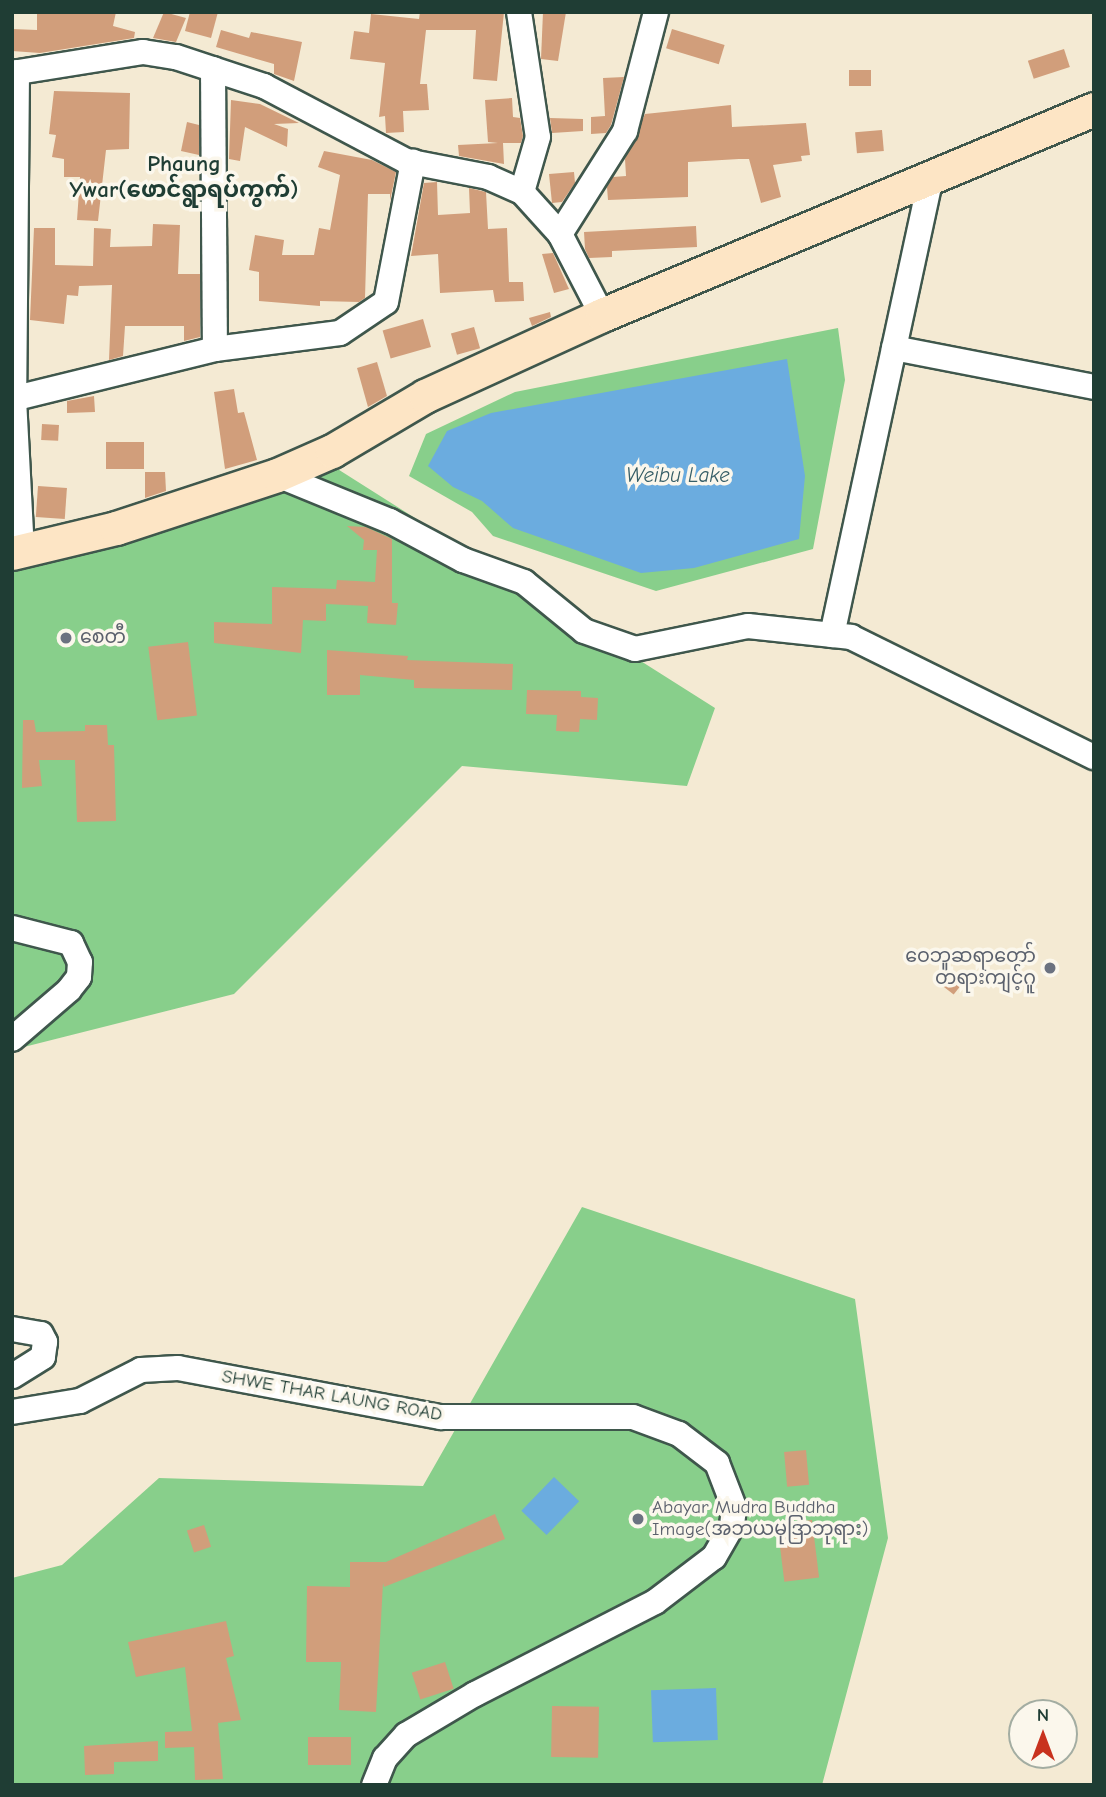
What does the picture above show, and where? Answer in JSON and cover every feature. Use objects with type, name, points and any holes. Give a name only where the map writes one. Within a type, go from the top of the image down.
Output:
[{"type":"main road","points":[[17,552],[116,528],[277,475],[332,451],[425,396],[602,315],[1094,109]]},
{"type":"street","points":[[519,12],[538,137],[522,192]]},
{"type":"street","points":[[560,234],[625,131],[656,12]]},
{"type":"street","points":[[17,552],[13,399],[15,73],[143,52],[214,69],[264,86],[413,162],[488,177],[522,192],[560,234],[602,315]]},
{"type":"street","points":[[214,69],[215,349]]},
{"type":"street","points":[[13,399],[215,349],[340,333],[386,302],[413,162]]},
{"type":"street","points":[[832,635],[931,179]]},
{"type":"street","points":[[894,348],[1094,387]]},
{"type":"street","points":[[277,475],[390,521],[463,560],[524,582],[584,631],[635,649],[748,626],[851,637],[1094,757]]},
{"type":"street","points":[[12,928],[71,943],[80,962],[79,977],[69,990],[12,1039]]},
{"type":"street","points":[[12,1329],[41,1334],[45,1342],[43,1357],[12,1376]]},
{"type":"street","name":"SHWE THAR LAUNG ROAD","points":[[12,1412],[80,1401],[141,1370],[178,1368],[441,1417],[633,1417],[679,1434],[717,1463],[734,1507],[732,1526],[715,1557],[655,1602],[475,1694],[406,1735],[385,1758],[374,1785]]},
{"type":"green space","name":"Weibu Lake","points":[[838,328],[845,380],[813,549],[656,591],[493,536],[472,512],[409,476],[426,434],[515,392]]},
{"type":"green space","points":[[336,468],[715,708],[687,786],[462,766],[234,994],[12,1050],[12,543]]},
{"type":"green space","points":[[582,1207],[855,1299],[888,1538],[822,1785],[12,1785],[12,1578],[62,1565],[159,1478],[423,1486]]},
{"type":"water","name":"Weibu Lake","points":[[787,359],[805,476],[799,539],[694,568],[641,573],[513,528],[482,501],[453,487],[428,466],[447,431],[491,413]]},
{"type":"water","points":[[554,1477],[579,1501],[547,1535],[521,1511]]},
{"type":"water","points":[[716,1688],[718,1740],[653,1742],[651,1690]]},
{"type":"building","points":[[37,12],[116,12],[113,26],[135,32],[134,38],[40,53],[12,51],[12,29],[37,30]]},
{"type":"building","points":[[164,12],[186,18],[176,42],[153,38]]},
{"type":"building","points":[[190,12],[218,12],[211,38],[185,31]]},
{"type":"building","points":[[420,12],[504,12],[497,81],[473,79],[476,30],[426,30],[420,84],[427,84],[429,110],[403,111],[404,132],[386,133],[385,116],[379,117],[385,63],[350,59],[354,31],[369,33],[371,14],[419,19]]},
{"type":"building","points":[[543,12],[566,12],[558,61],[541,59]]},
{"type":"building","points":[[672,29],[725,45],[719,64],[666,48]]},
{"type":"building","points":[[221,30],[249,38],[251,32],[302,42],[294,81],[274,74],[274,64],[216,47]]},
{"type":"building","points":[[1064,49],[1070,67],[1034,79],[1028,61]]},
{"type":"building","points":[[849,70],[871,70],[871,86],[849,86]]},
{"type":"building","points":[[624,77],[611,125],[606,133],[591,134],[591,117],[605,116],[603,78]]},
{"type":"building","points":[[54,91],[130,93],[129,149],[106,150],[98,221],[77,220],[80,177],[64,177],[64,159],[52,157],[56,135],[49,134]]},
{"type":"building","points":[[512,98],[513,117],[520,118],[523,136],[521,143],[503,143],[504,164],[459,156],[458,145],[498,143],[488,142],[485,100]]},
{"type":"building","points":[[231,100],[260,104],[299,123],[274,124],[288,129],[287,147],[245,127],[240,161],[229,159]]},
{"type":"building","points":[[731,105],[732,127],[806,123],[810,155],[801,156],[802,161],[773,165],[781,197],[761,203],[749,159],[739,159],[688,162],[688,197],[608,200],[607,187],[613,177],[626,176],[625,159],[645,114]]},
{"type":"building","points":[[550,118],[583,119],[583,131],[552,133]]},
{"type":"building","points":[[187,122],[199,125],[199,155],[181,151]]},
{"type":"building","points":[[882,130],[884,151],[857,153],[855,132]]},
{"type":"building","points":[[324,151],[372,160],[396,172],[390,201],[390,194],[368,194],[365,298],[359,302],[320,301],[320,306],[259,301],[259,272],[249,270],[255,235],[284,240],[282,255],[314,255],[319,228],[330,230],[340,175],[318,167]]},
{"type":"building","points":[[574,172],[575,183],[562,202],[552,203],[549,174]]},
{"type":"building","points":[[437,182],[438,215],[470,213],[469,188],[486,192],[488,229],[507,228],[509,282],[523,282],[524,301],[495,302],[493,290],[440,293],[438,254],[411,256],[424,183]]},
{"type":"building","points":[[153,224],[180,225],[178,274],[200,274],[200,337],[184,341],[184,326],[125,326],[123,356],[109,360],[112,285],[79,286],[78,296],[67,295],[64,324],[30,320],[34,228],[55,228],[55,265],[93,266],[94,228],[111,229],[110,247],[152,246]]},
{"type":"building","points":[[696,226],[697,247],[612,251],[612,257],[589,258],[585,249],[584,232]]},
{"type":"building","points":[[553,253],[569,289],[554,293],[542,254]]},
{"type":"building","points":[[550,312],[551,317],[532,326],[529,318]]},
{"type":"building","points":[[423,319],[431,347],[391,358],[383,331]]},
{"type":"building","points":[[474,327],[480,348],[457,355],[451,334]]},
{"type":"building","points":[[377,362],[387,396],[368,407],[357,368]]},
{"type":"building","points":[[234,389],[238,413],[244,412],[257,460],[225,469],[214,392]]},
{"type":"building","points":[[94,396],[95,412],[67,413],[67,401]]},
{"type":"building","points":[[42,424],[59,425],[58,441],[41,440]]},
{"type":"building","points":[[106,442],[144,442],[144,469],[106,469]]},
{"type":"building","points":[[145,472],[165,472],[166,491],[145,498]]},
{"type":"building","points":[[38,486],[67,488],[65,519],[36,517]]},
{"type":"building","points":[[347,526],[366,527],[392,539],[392,603],[398,603],[396,625],[367,623],[368,606],[326,604],[326,621],[303,620],[301,653],[214,643],[214,622],[272,624],[272,587],[336,589],[337,580],[375,582],[377,550],[363,550],[364,540]]},
{"type":"building","points":[[188,642],[197,715],[157,720],[148,647]]},
{"type":"building","points":[[327,650],[408,656],[407,660],[513,664],[512,690],[414,688],[414,680],[360,675],[360,695],[327,695]]},
{"type":"building","points":[[527,690],[581,691],[581,697],[598,698],[597,720],[580,719],[579,732],[556,731],[557,715],[526,714]]},
{"type":"building","points":[[23,720],[34,720],[36,732],[85,731],[85,725],[107,725],[108,745],[114,745],[116,821],[77,822],[75,760],[39,760],[42,786],[22,788]]},
{"type":"building","points":[[946,967],[964,981],[954,995],[936,980]]},
{"type":"building","points":[[806,1450],[809,1485],[787,1487],[784,1452]]},
{"type":"building","points":[[495,1514],[505,1539],[384,1587],[383,1583],[376,1712],[339,1710],[341,1662],[306,1662],[307,1586],[350,1587],[350,1562],[386,1562]]},
{"type":"building","points":[[812,1520],[819,1578],[784,1582],[777,1524]]},
{"type":"building","points":[[204,1525],[211,1547],[194,1552],[187,1531]]},
{"type":"building","points":[[226,1621],[234,1656],[226,1658],[241,1720],[218,1723],[223,1779],[195,1780],[194,1747],[165,1748],[165,1732],[192,1731],[185,1667],[136,1677],[128,1642]]},
{"type":"building","points":[[445,1662],[454,1689],[420,1699],[412,1673]]},
{"type":"building","points":[[552,1706],[599,1707],[598,1758],[551,1757]]},
{"type":"building","points":[[308,1737],[351,1737],[351,1765],[308,1765]]},
{"type":"building","points":[[158,1741],[158,1761],[114,1762],[114,1774],[85,1775],[84,1746]]},
{"type":"place","name":"စေတီ","points":[[66,638]]},
{"type":"place","name":"ဝေဘူဆရာတော် တရားကျင့်ဂူ","points":[[1050,968]]},
{"type":"place","name":"Abayar Mudra Buddha Image(အဘယမုဒြာဘုရား)","points":[[638,1519]]},
{"type":"district","name":"Phaung Ywar(ဖောင်ရွာရပ်ကွက်)","points":[[184,177]]}]
